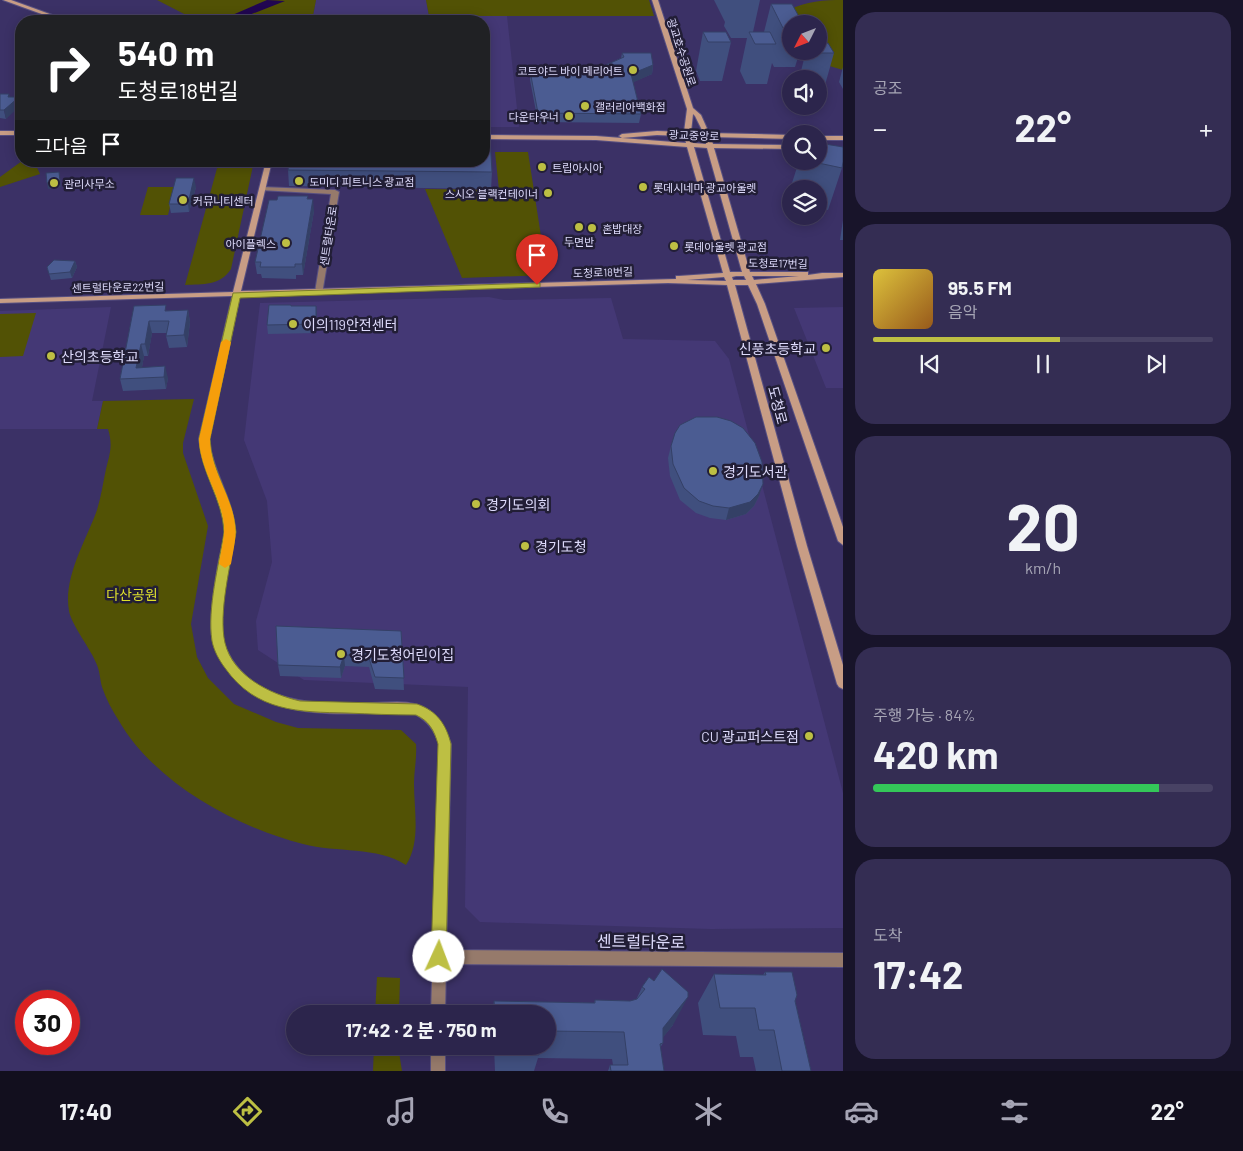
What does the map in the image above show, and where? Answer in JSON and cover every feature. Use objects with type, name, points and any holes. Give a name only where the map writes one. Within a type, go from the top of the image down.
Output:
[{"type":"main road","points":[[6,0],[49,15]]},
{"type":"main road","name":"광교호수공원로","points":[[655,0],[690,110],[687,134]]},
{"type":"main road","name":"광교호수공원로","points":[[690,110],[698,116],[710,146]]},
{"type":"main road","points":[[0,133],[15,133]]},
{"type":"main road","name":"광교중앙로","points":[[596,138],[658,133],[782,137]]},
{"type":"main road","name":"도청로","points":[[687,134],[692,146],[722,259],[730,279],[802,546],[843,684]]},
{"type":"main road","name":"광교중앙로","points":[[490,137],[596,138],[692,146],[782,147]]},
{"type":"main road","points":[[827,138],[843,138]]},
{"type":"main road","name":"도청로","points":[[710,146],[750,283],[761,304],[843,541]]},
{"type":"main road","points":[[236,295],[268,167]]},
{"type":"main road","name":"도청로17번길","points":[[730,279],[747,274],[843,275]]},
{"type":"main road","name":"도청로17번길","points":[[730,279],[750,283],[786,281],[828,275]]},
{"type":"main road","name":"도청로18번길","points":[[236,295],[730,279]]},
{"type":"main road","name":"센트럴타운로22번길","points":[[0,302],[236,295]]},
{"type":"street","name":"센트럴타운로","points":[[262,189],[335,192],[319,292]]},
{"type":"street","points":[[236,295],[204,439],[208,463],[223,499],[230,523],[217,612],[218,642],[223,655],[238,676],[256,690],[281,702],[300,707],[325,709],[417,710],[429,715],[437,724],[445,744],[438,1005]]},
{"type":"street","name":"센트럴타운로","points":[[439,957],[843,960]]},
{"type":"street","points":[[438,1055],[438,1071]]},
{"type":"shaded area","points":[[267,0],[285,1],[249,15],[232,15]]},
{"type":"shaded area","points":[[316,0],[426,0],[429,15],[313,15]]},
{"type":"shaded area","points":[[490,16],[507,16],[519,127],[490,127]]},
{"type":"shaded area","points":[[489,297],[504,300],[611,298],[623,339],[715,341],[729,359],[843,793],[843,928],[711,929],[480,922],[465,907],[468,687],[304,680],[258,650],[256,621],[272,562],[267,501],[244,440],[260,303]]},
{"type":"shaded area","name":"산의초등학교","points":[[111,307],[92,401],[103,401],[97,429],[0,429],[0,311]]},
{"type":"shaded area","name":"신풍초등학교","points":[[843,307],[843,388],[826,388],[794,308]]},
{"type":"green space","points":[[157,0],[316,0],[313,15],[186,15]]},
{"type":"green space","points":[[426,0],[649,0],[654,16],[490,16],[429,15]]},
{"type":"green space","points":[[829,0],[843,0],[843,70],[826,65],[818,60],[828,60],[828,15],[790,15],[789,10],[802,5]]},
{"type":"green space","points":[[495,152],[528,152],[547,275],[462,278],[425,189],[499,190]]},
{"type":"green space","points":[[15,166],[37,167],[40,174],[0,187],[0,177]]},
{"type":"green space","points":[[217,167],[253,167],[231,269],[222,279],[211,283],[185,285]]},
{"type":"green space","points":[[148,187],[175,187],[168,215],[140,215]]},
{"type":"green space","points":[[36,313],[23,356],[0,357],[0,314]]},
{"type":"green space","name":"다산공원","points":[[194,399],[183,443],[183,453],[208,526],[191,624],[197,657],[208,678],[234,704],[276,722],[298,728],[401,730],[416,744],[414,784],[415,836],[411,856],[406,865],[395,859],[370,852],[303,844],[251,826],[225,814],[175,783],[154,764],[134,743],[107,700],[97,665],[71,617],[68,598],[72,572],[97,510],[110,454],[111,444],[108,429],[97,429],[103,401]]},
{"type":"green space","points":[[377,977],[400,978],[399,1005],[375,1005]]},
{"type":"green space","points":[[374,1055],[399,1055],[402,1071],[373,1071]]},
{"type":"building","points":[[771,4],[792,4],[798,15],[782,15],[782,26]]},
{"type":"building","points":[[703,32],[726,32],[731,42],[708,42]]},
{"type":"building","points":[[749,32],[770,32],[776,44],[755,44]]},
{"type":"building","points":[[828,43],[834,53],[828,53]]},
{"type":"building","name":"갤러리아백화점","points":[[622,53],[651,53],[653,65],[631,74],[641,114],[538,113],[530,71],[590,72],[624,57]]},
{"type":"building","points":[[0,94],[9,94],[8,97],[15,97],[15,100],[4,110],[0,110]]},
{"type":"building","points":[[490,137],[492,172],[288,170],[288,167],[490,167]]},
{"type":"building","points":[[827,144],[843,147],[842,168],[827,165]]},
{"type":"building","points":[[59,172],[60,181],[47,183],[46,173]]},
{"type":"building","points":[[176,178],[194,178],[188,204],[169,204]]},
{"type":"building","name":"아이플렉스","points":[[278,196],[308,196],[307,199],[313,199],[302,264],[295,264],[295,267],[260,267],[261,262],[255,262],[269,200],[277,200]]},
{"type":"building","points":[[54,260],[75,261],[70,272],[49,274],[47,267]]},
{"type":"building","points":[[166,305],[165,311],[188,310],[184,335],[166,336],[169,321],[149,321],[145,344],[141,344],[136,368],[165,366],[164,377],[120,379],[134,306]]},
{"type":"building","points":[[269,305],[316,306],[316,324],[267,325]]},
{"type":"building","name":"경기도서관","points":[[696,417],[717,417],[731,421],[743,428],[755,443],[762,462],[763,484],[758,494],[750,502],[729,508],[713,506],[699,501],[684,488],[673,464],[671,446],[680,425]]},
{"type":"building","name":"경기도청어린이집","points":[[276,626],[401,631],[404,678],[375,677],[368,655],[344,655],[340,667],[278,665]]},
{"type":"building","points":[[662,969],[688,992],[688,997],[663,1028],[663,1043],[660,1044],[664,1071],[611,1071],[610,1065],[628,1065],[624,1032],[556,1031],[556,1005],[494,1005],[494,1001],[595,1003],[595,1000],[630,1001],[637,999],[645,989],[642,987],[649,977],[654,981]]},
{"type":"building","points":[[765,972],[792,972],[797,995],[795,1001],[811,1071],[782,1071],[774,1030],[759,1030],[755,1008],[720,1008],[714,974],[766,975]]},
{"type":"slow traffic","points":[[225,564],[230,523],[223,499],[208,463],[204,439],[226,342]]},
{"type":"place","name":"코트야드 바이 메리어트","points":[[633,70]]},
{"type":"place","name":"갤러리아백화점","points":[[585,106]]},
{"type":"place","name":"다운타우너","points":[[569,116]]},
{"type":"place","name":"트립아시아","points":[[542,167]]},
{"type":"place","name":"도미디 피트니스 광교점","points":[[299,181]]},
{"type":"place","name":"관리사무소","points":[[54,183]]},
{"type":"place","name":"롯데시네마 광교아울렛","points":[[643,187]]},
{"type":"place","name":"스시오 블랙컨테이너","points":[[548,193]]},
{"type":"place","name":"커뮤니티센터","points":[[183,200]]},
{"type":"place","name":"두면반","points":[[579,227]]},
{"type":"place","name":"혼밥대장","points":[[592,228]]},
{"type":"place","name":"아이플렉스","points":[[286,243]]},
{"type":"place","name":"롯데아울렛 광교점","points":[[674,246]]},
{"type":"place","name":"이의119안전센터","points":[[293,324]]},
{"type":"place","name":"신풍초등학교","points":[[826,348]]},
{"type":"place","name":"산의초등학교","points":[[51,356]]},
{"type":"place","name":"경기도서관","points":[[713,471]]},
{"type":"place","name":"경기도의회","points":[[476,504]]},
{"type":"place","name":"경기도청","points":[[525,546]]},
{"type":"place","name":"경기도청어린이집","points":[[341,654]]},
{"type":"place","name":"CU 광교퍼스트점","points":[[809,736]]},
{"type":"route","points":[[439,957],[445,744],[437,724],[429,715],[408,708],[325,709],[300,707],[281,702],[256,690],[238,676],[223,655],[218,642],[217,612],[230,523],[223,499],[208,463],[204,439],[236,295],[537,285]]}]
